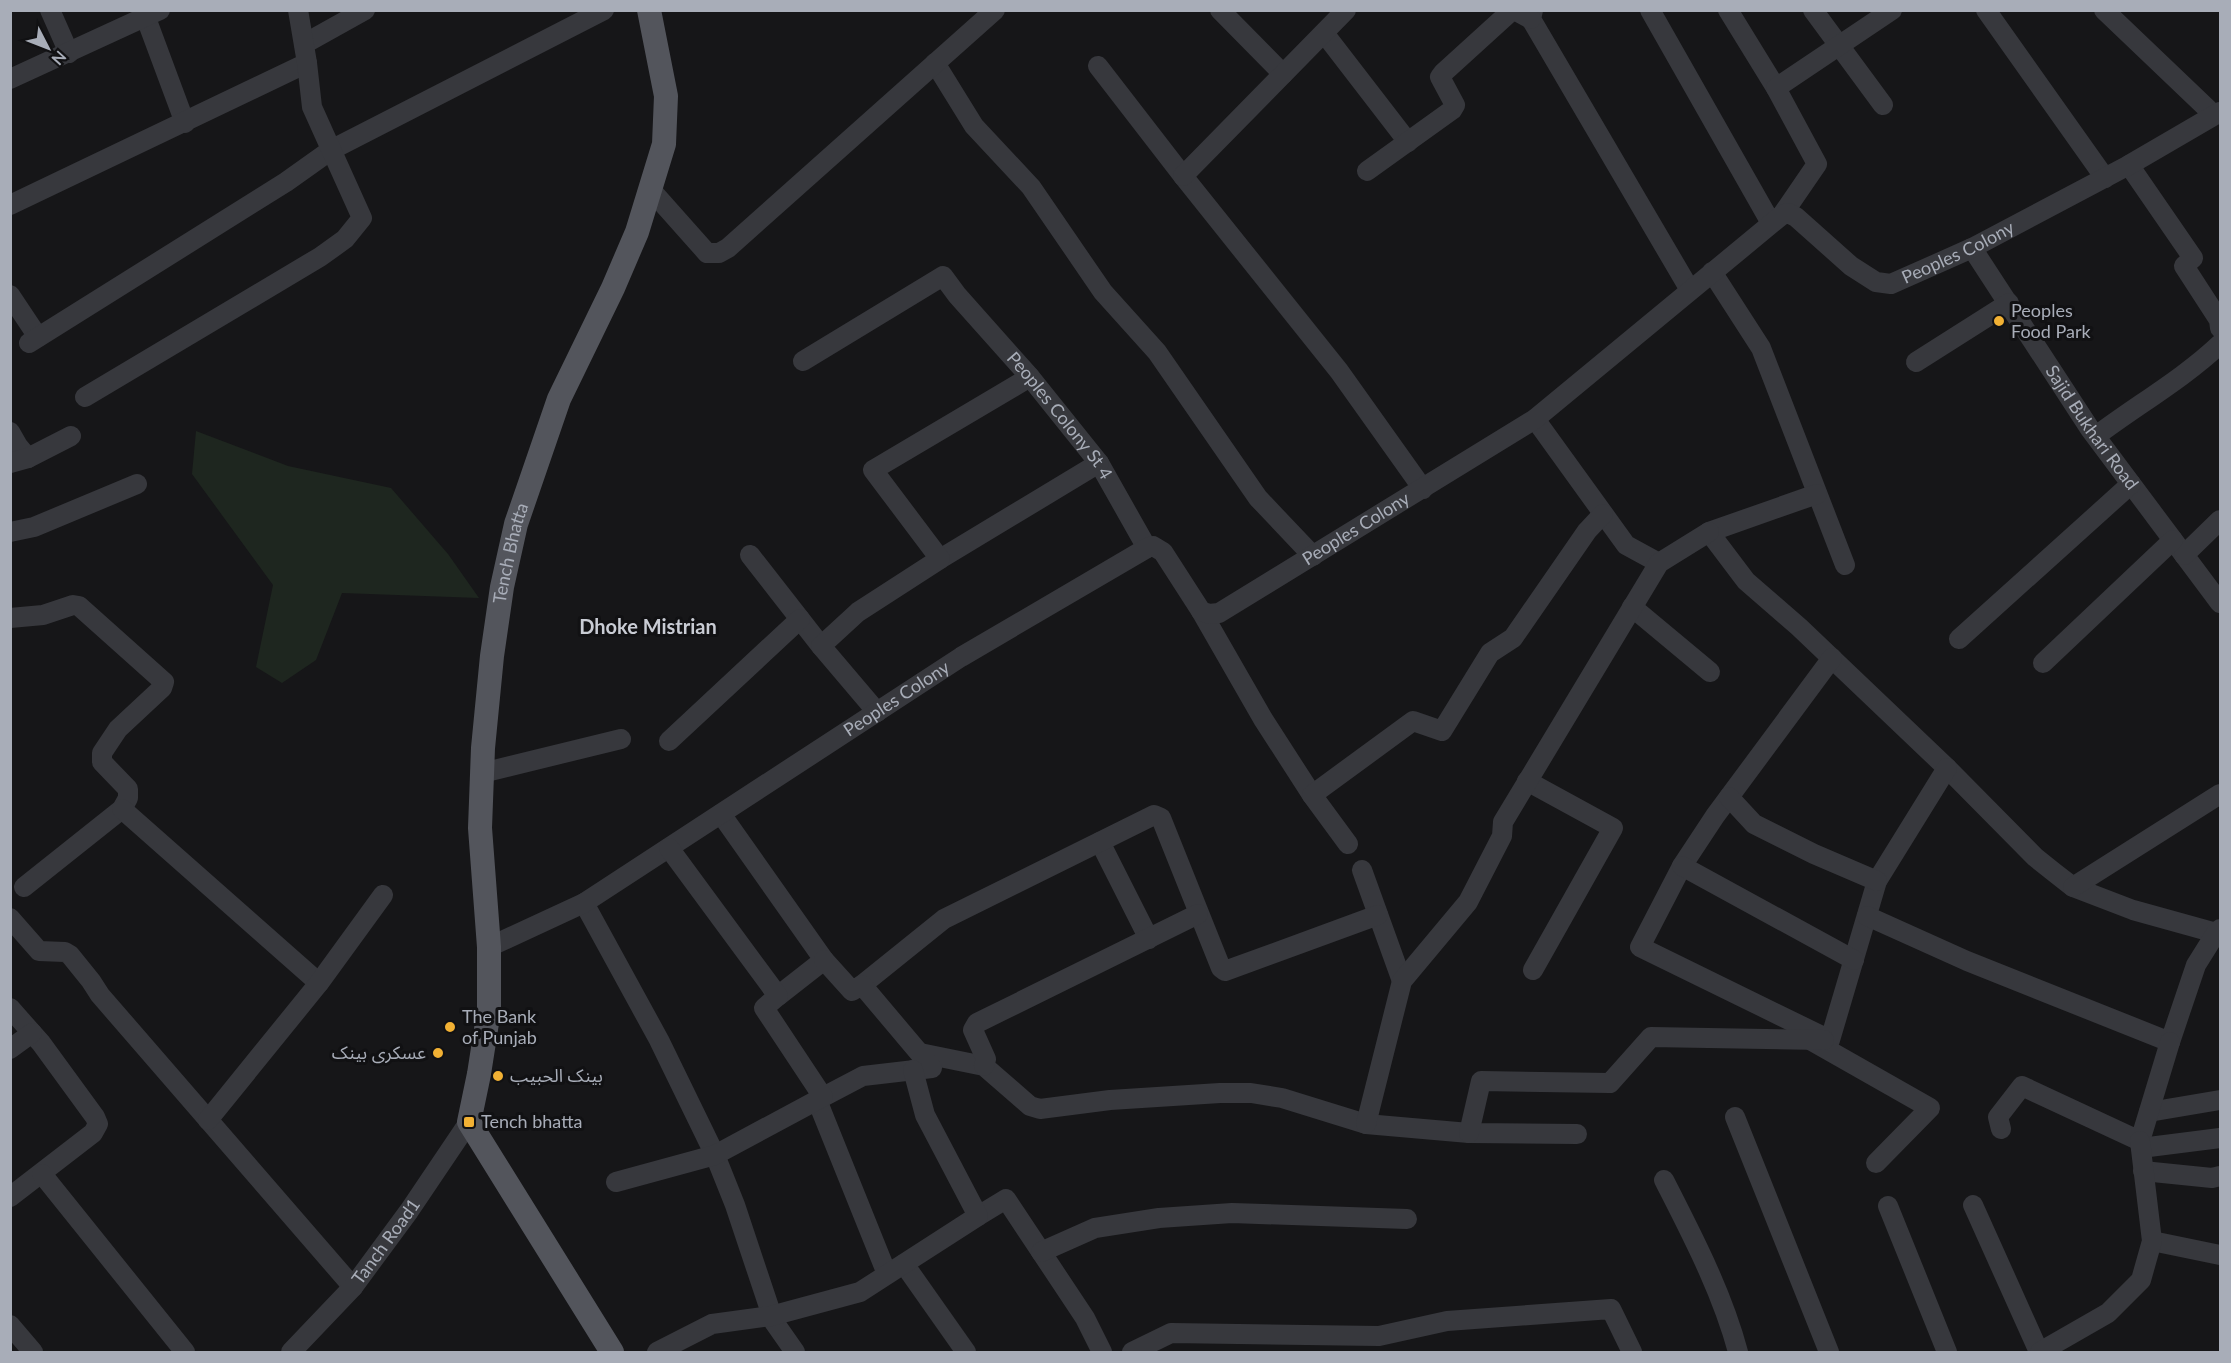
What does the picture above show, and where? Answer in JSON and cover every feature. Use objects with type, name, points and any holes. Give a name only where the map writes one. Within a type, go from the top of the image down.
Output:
[{"type":"main road","name":"Tench Bhatta","points":[[469,1122],[489,1010],[489,947],[480,828],[482,773],[492,656],[502,587],[516,524],[558,399],[613,288],[637,231],[664,144],[666,96],[649,10]]},
{"type":"main road","points":[[469,1122],[612,1353]]},
{"type":"street","points":[[50,10],[69,53]]},
{"type":"street","points":[[85,397],[320,257],[345,239],[362,218],[312,107],[298,10]]},
{"type":"street","points":[[10,205],[185,123],[306,53],[365,10]]},
{"type":"street","points":[[10,295],[34,340],[286,182],[331,150],[603,10]]},
{"type":"street","points":[[1220,10],[1283,74]]},
{"type":"street","points":[[1183,176],[1346,10]]},
{"type":"street","points":[[1650,10],[1776,219],[1817,164],[1776,88],[1728,10]]},
{"type":"street","points":[[1813,10],[1883,105]]},
{"type":"street","points":[[1776,88],[1892,10]]},
{"type":"street","points":[[1986,10],[2105,178]]},
{"type":"street","points":[[2104,10],[2217,114]]},
{"type":"street","points":[[1367,171],[1452,110],[1455,105],[1442,83],[1440,77],[1443,73],[1509,13],[1516,11],[1532,15],[1690,290]]},
{"type":"street","points":[[651,190],[707,253],[719,253],[728,248],[990,12]]},
{"type":"street","points":[[12,74],[69,53],[153,14],[185,123]]},
{"type":"street","points":[[1324,33],[1408,142]]},
{"type":"street","points":[[935,63],[974,126],[1030,187],[1103,292],[1156,352],[1258,498],[1313,556]]},
{"type":"street","points":[[1098,66],[1339,371],[1423,489]]},
{"type":"street","name":"Peoples Colony","points":[[1201,610],[1209,614],[1219,613],[1535,420],[1776,219],[1788,213],[1796,217],[1851,266],[1876,282],[1891,284],[1972,248],[2129,165],[2217,114]]},
{"type":"street","points":[[2129,165],[2193,258],[2184,266],[2219,320],[2220,328]]},
{"type":"street","name":"Sajid Bukhari Road","points":[[1972,248],[2096,436],[2220,603]]},
{"type":"street","points":[[1713,272],[1761,348],[1845,565]]},
{"type":"street","name":"Peoples Colony St 4","points":[[803,361],[943,276],[1030,377],[1099,463],[1147,548]]},
{"type":"street","points":[[1916,362],[2009,303]]},
{"type":"street","points":[[2096,436],[2197,366],[2220,344]]},
{"type":"street","points":[[940,559],[873,470],[1030,377]]},
{"type":"street","points":[[1535,420],[1626,545],[1659,563]]},
{"type":"street","points":[[15,449],[71,436]]},
{"type":"street","points":[[821,646],[858,612],[940,559],[1099,463]]},
{"type":"street","points":[[10,532],[34,526],[137,484]]},
{"type":"street","points":[[1959,639],[2132,484]]},
{"type":"street","points":[[1366,1124],[1402,981],[1468,902],[1502,836],[1503,822],[1659,563],[1709,532],[1817,494]]},
{"type":"street","points":[[1312,795],[1413,721],[1442,731],[1490,653],[1513,638],[1587,531],[1603,514]]},
{"type":"street","points":[[2043,663],[2179,548],[2220,520]]},
{"type":"street","points":[[1709,532],[1746,581],[1832,658],[1947,768],[2035,857],[2073,887],[2133,910],[2218,931],[2196,965],[2170,1042],[2140,1144],[2152,1241],[2141,1280],[2108,1313],[2040,1353],[1973,1205]]},
{"type":"street","points":[[1147,548],[1153,546],[1163,552],[1201,610],[1263,719],[1312,795],[1348,844]]},
{"type":"street","name":"Peoples Colony","points":[[489,947],[584,903],[962,657],[1147,548]]},
{"type":"street","points":[[750,555],[821,646],[877,712]]},
{"type":"street","points":[[10,618],[43,615],[73,605],[79,606],[164,682],[162,688],[118,729],[102,753],[102,762],[128,789],[128,798],[122,809],[24,888]]},
{"type":"street","points":[[1632,607],[1710,672]]},
{"type":"street","points":[[669,741],[800,620]]},
{"type":"street","points":[[1830,1040],[1641,947],[1682,866],[1729,797],[1832,658]]},
{"type":"street","points":[[482,773],[621,739]]},
{"type":"street","points":[[1830,1040],[1877,881],[1947,768]]},
{"type":"street","points":[[1527,781],[1613,828],[1533,970]]},
{"type":"street","points":[[2073,887],[2220,794]]},
{"type":"street","points":[[1729,797],[1755,824],[1814,854],[1877,881]]},
{"type":"street","points":[[122,809],[319,983]]},
{"type":"street","points":[[721,814],[824,960],[852,991],[944,919],[1154,815],[1159,815],[1198,914],[1221,968],[1225,970],[1378,915]]},
{"type":"street","points":[[1100,842],[1149,939]]},
{"type":"street","points":[[669,848],[778,996]]},
{"type":"street","points":[[1682,866],[1854,960]]},
{"type":"street","points":[[1362,870],[1402,981]]},
{"type":"street","points":[[208,1120],[319,983],[383,895]]},
{"type":"street","points":[[584,903],[659,1040],[715,1155],[735,1205],[771,1316],[795,1353]]},
{"type":"street","points":[[984,1066],[986,1059],[973,1030],[976,1023],[1198,914]]},
{"type":"street","points":[[1867,916],[1967,961],[2170,1042]]},
{"type":"street","points":[[10,918],[39,951],[65,952],[70,955],[100,996],[353,1287]]},
{"type":"street","points":[[824,960],[764,1008],[820,1099],[896,1269],[966,1353]]},
{"type":"street","points":[[862,985],[916,1062],[925,1115],[978,1216]]},
{"type":"street","points":[[10,1008],[32,1033],[98,1125],[93,1133],[10,1197]]},
{"type":"street","points":[[10,1049],[32,1033]]},
{"type":"street","points":[[1469,1133],[1481,1081],[1610,1083],[1651,1037],[1830,1040]]},
{"type":"street","points":[[1809,1039],[1930,1108],[1876,1163]]},
{"type":"street","points":[[616,1182],[715,1155],[864,1076],[916,1062],[984,1066],[1030,1106],[1040,1109],[1110,1100],[1251,1093],[1282,1098],[1366,1124],[1469,1133],[1577,1134]]},
{"type":"street","points":[[2001,1129],[1998,1117],[2022,1086],[2140,1144],[2220,1138]]},
{"type":"street","points":[[2149,1112],[2220,1100]]},
{"type":"street","points":[[1736,1117],[1829,1353]]},
{"type":"street","name":"Tanch Road1","points":[[291,1353],[353,1287],[409,1211],[469,1122]]},
{"type":"street","points":[[2144,1171],[2212,1178],[2220,1176]]},
{"type":"street","points":[[42,1174],[185,1353]]},
{"type":"street","points":[[1664,1180],[1694,1239],[1732,1332],[1738,1353]]},
{"type":"street","points":[[657,1353],[712,1324],[771,1316],[860,1292],[1006,1199],[1085,1318],[1102,1353]]},
{"type":"street","points":[[1888,1206],[1947,1353]]},
{"type":"street","points":[[1041,1252],[1095,1228],[1159,1218],[1232,1213],[1407,1220]]},
{"type":"street","points":[[2152,1241],[2220,1255]]},
{"type":"street","points":[[1132,1353],[1171,1333],[1379,1336],[1447,1321],[1611,1309],[1632,1353]]},
{"type":"street","points":[[10,1325],[33,1353]]},
{"type":"shaded area","points":[[196,431],[288,466],[391,488],[448,554],[479,598],[342,593],[316,660],[282,683],[256,667],[273,585],[192,474]]},
{"type":"place","name":"Peoples Food Park","points":[[1999,321]]},
{"type":"place","name":"The Bank of Punjab","points":[[450,1027]]},
{"type":"place","name":"عسکری بینک","points":[[438,1053]]},
{"type":"place","name":"بينک الحبيب","points":[[498,1076]]},
{"type":"place","name":"Tench bhatta","points":[[469,1122]]},
{"type":"district","name":"Dhoke Mistrian","points":[[648,627]]}]
